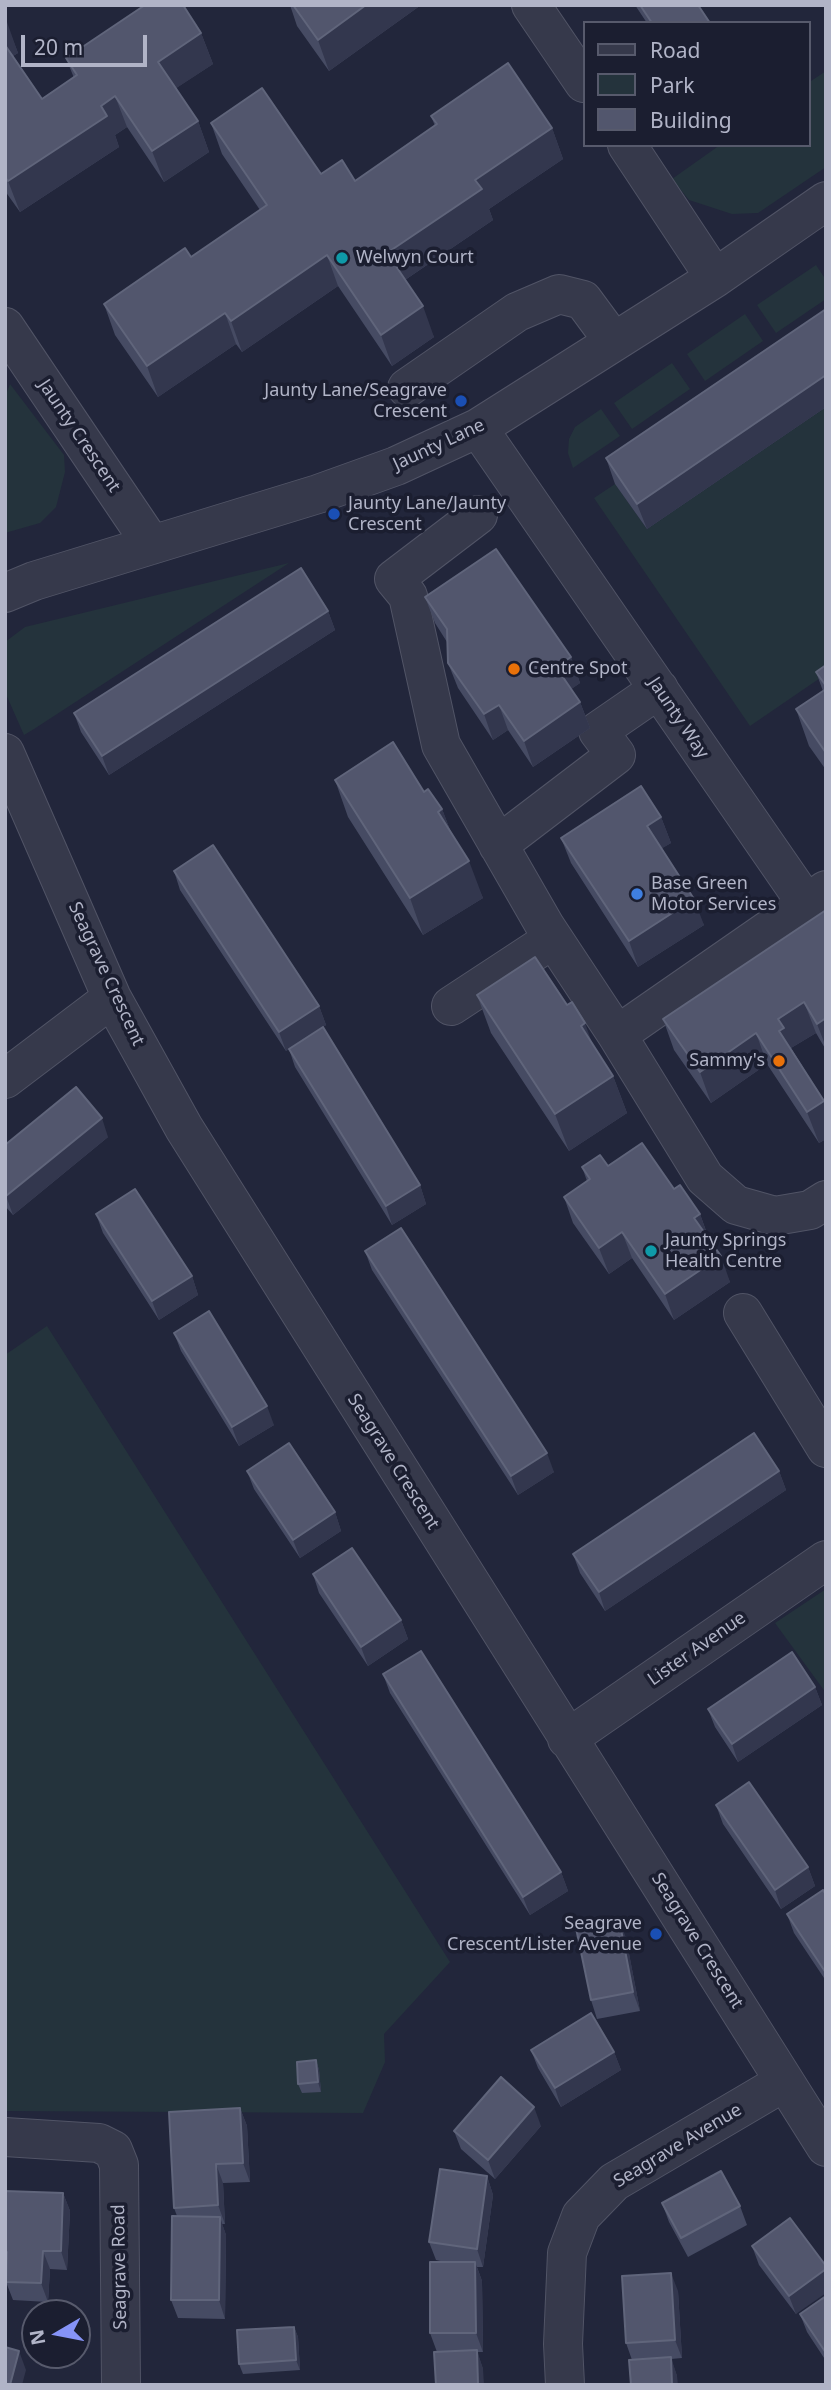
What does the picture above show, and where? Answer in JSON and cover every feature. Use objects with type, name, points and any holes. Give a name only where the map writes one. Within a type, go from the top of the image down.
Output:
[{"type":"street","points":[[531,5],[582,80]]},
{"type":"street","points":[[628,147],[715,278]]},
{"type":"street","name":"Jaunty Lane","points":[[5,593],[344,485],[396,466],[478,428],[715,278],[826,201]]},
{"type":"street","points":[[407,388],[517,312],[559,294],[583,300],[614,342]]},
{"type":"street","name":"Jaunty Crescent","points":[[5,327],[152,545]]},
{"type":"street","name":"Jaunty Way","points":[[478,428],[659,689],[816,897],[617,1035]]},
{"type":"street","points":[[478,515],[394,579],[408,596],[441,745],[549,933],[617,1035],[705,1178],[736,1205],[775,1216],[810,1210],[826,1199]]},
{"type":"street","points":[[498,845],[616,755],[598,731],[659,689]]},
{"type":"street","name":"Seagrave Crescent","points":[[5,753],[112,998],[184,1128],[826,2147]]},
{"type":"street","points":[[451,1006],[549,933]]},
{"type":"street","points":[[5,1079],[112,998]]},
{"type":"street","points":[[743,1313],[826,1448]]},
{"type":"street","name":"Lister Avenue","points":[[567,1739],[826,1560]]},
{"type":"street","name":"Seagrave Avenue","points":[[565,2385],[563,2344],[567,2253],[581,2216],[614,2182],[784,2082]]},
{"type":"street","name":"Seagrave Road","points":[[5,2137],[99,2143],[113,2150],[119,2165],[121,2385]]},
{"type":"green space","points":[[826,71],[826,167],[758,213],[732,214],[689,200],[672,179],[717,147],[810,147],[810,82]]},
{"type":"green space","points":[[816,265],[826,280],[826,299],[776,333],[757,305]]},
{"type":"green space","points":[[745,314],[763,341],[705,381],[687,354]]},
{"type":"green space","points":[[672,363],[690,389],[632,429],[614,403]]},
{"type":"green space","points":[[10,384],[64,455],[65,472],[56,507],[40,523],[5,533],[5,397]]},
{"type":"green space","points":[[826,407],[826,674],[750,726],[594,498],[615,484],[647,529]]},
{"type":"green space","points":[[601,409],[620,436],[573,468],[568,453],[569,439],[575,427]]},
{"type":"green space","points":[[289,563],[24,735],[5,692],[5,642],[25,627]]},
{"type":"green space","points":[[47,1326],[450,1962],[384,2034],[385,2062],[363,2113],[5,2111],[5,1355]]},
{"type":"green space","points":[[826,1589],[826,1693],[775,1623]]},
{"type":"building","points":[[145,5],[183,5],[201,33],[158,62],[198,121],[152,151],[115,96],[101,106],[107,116],[8,181],[5,177],[5,45],[42,99],[77,75],[66,58]]},
{"type":"building","points":[[293,5],[366,5],[318,40]]},
{"type":"building","points":[[640,5],[698,5],[709,21],[651,21]]},
{"type":"building","name":"Welwyn Court","points":[[508,63],[552,128],[475,180],[482,189],[387,253],[423,306],[381,335],[327,255],[231,321],[225,313],[147,366],[104,304],[185,248],[191,257],[267,205],[211,123],[262,88],[321,174],[342,160],[355,181],[437,124],[431,116]]},
{"type":"building","points":[[826,309],[826,375],[637,504],[606,458]]},
{"type":"building","name":"Centre Spot","points":[[496,549],[571,657],[556,667],[580,702],[524,741],[499,705],[484,714],[448,663],[447,629],[425,597]]},
{"type":"building","points":[[301,568],[328,611],[102,756],[74,713]]},
{"type":"building","points":[[826,665],[826,686],[816,672]]},
{"type":"building","points":[[826,689],[826,753],[796,709]]},
{"type":"building","points":[[393,742],[424,792],[428,789],[442,809],[438,812],[469,861],[410,898],[335,780]]},
{"type":"building","name":"Base Green Motor Services","points":[[641,786],[661,817],[647,826],[694,899],[629,941],[561,838]]},
{"type":"building","points":[[213,845],[319,1006],[279,1032],[174,871]]},
{"type":"building","points":[[826,910],[826,1018],[817,1024],[804,1002],[778,1019],[784,1028],[779,1031],[824,1101],[807,1112],[756,1033],[700,1072],[663,1019]]},
{"type":"building","points":[[535,957],[567,1005],[572,1002],[585,1023],[581,1026],[613,1076],[555,1114],[477,995]]},
{"type":"building","points":[[323,1027],[420,1185],[386,1206],[289,1049]]},
{"type":"building","points":[[76,1087],[102,1118],[6,1196],[5,1145]]},
{"type":"building","name":"Jaunty Springs Health Centre","points":[[642,1143],[674,1189],[680,1185],[700,1214],[694,1218],[721,1256],[665,1294],[622,1232],[599,1248],[564,1197],[590,1179],[582,1167],[600,1155],[608,1166]]},
{"type":"building","points":[[135,1189],[192,1276],[152,1301],[96,1214]]},
{"type":"building","points":[[401,1228],[547,1453],[511,1476],[365,1251]]},
{"type":"building","points":[[209,1311],[267,1406],[232,1427],[174,1333]]},
{"type":"building","points":[[754,1433],[779,1471],[599,1592],[573,1554]]},
{"type":"building","points":[[289,1443],[335,1512],[293,1540],[247,1471]]},
{"type":"building","points":[[352,1548],[401,1620],[361,1647],[313,1574]]},
{"type":"building","points":[[421,1651],[561,1872],[523,1897],[383,1674]]},
{"type":"building","points":[[792,1652],[815,1687],[732,1744],[708,1709]]},
{"type":"building","points":[[749,1782],[808,1867],[775,1890],[716,1805]]},
{"type":"building","points":[[823,1890],[826,1895],[826,1973],[787,1914]]},
{"type":"building","points":[[619,1919],[633,1992],[591,2000],[576,1928]]},
{"type":"building","points":[[591,2013],[614,2052],[555,2088],[531,2050]]},
{"type":"building","points":[[316,2060],[318,2082],[298,2084],[297,2062]]},
{"type":"building","points":[[501,2077],[534,2107],[488,2160],[454,2131]]},
{"type":"building","points":[[240,2108],[243,2163],[216,2164],[218,2205],[174,2208],[169,2112]]},
{"type":"building","points":[[440,2169],[487,2176],[477,2249],[429,2242]]},
{"type":"building","points":[[721,2171],[740,2206],[681,2238],[662,2203]]},
{"type":"building","points":[[5,2191],[63,2193],[61,2251],[43,2251],[41,2283],[6,2282]]},
{"type":"building","points":[[172,2216],[220,2217],[219,2300],[171,2300]]},
{"type":"building","points":[[790,2218],[826,2269],[789,2296],[752,2246]]},
{"type":"building","points":[[430,2262],[475,2262],[476,2333],[430,2333]]},
{"type":"building","points":[[671,2273],[675,2340],[626,2343],[622,2276]]},
{"type":"building","points":[[826,2296],[826,2353],[800,2314]]},
{"type":"building","points":[[294,2327],[296,2360],[239,2364],[237,2330]]},
{"type":"building","points":[[5,2347],[19,2351],[10,2385],[5,2385]]},
{"type":"building","points":[[477,2350],[478,2385],[436,2385],[434,2352]]},
{"type":"building","points":[[671,2357],[672,2385],[631,2385],[629,2360]]},
{"type":"place","name":"Welwyn Court","points":[[342,258]]},
{"type":"place","name":"Jaunty Lane/Seagrave Crescent","points":[[461,401]]},
{"type":"place","name":"Jaunty Lane/Jaunty Crescent","points":[[334,514]]},
{"type":"place","name":"Centre Spot","points":[[514,669]]},
{"type":"place","name":"Base Green Motor Services","points":[[637,894]]},
{"type":"place","name":"Sammy's","points":[[779,1061]]},
{"type":"place","name":"Jaunty Springs Health Centre","points":[[651,1251]]},
{"type":"place","name":"Seagrave Crescent/Lister Avenue","points":[[656,1934]]}]
